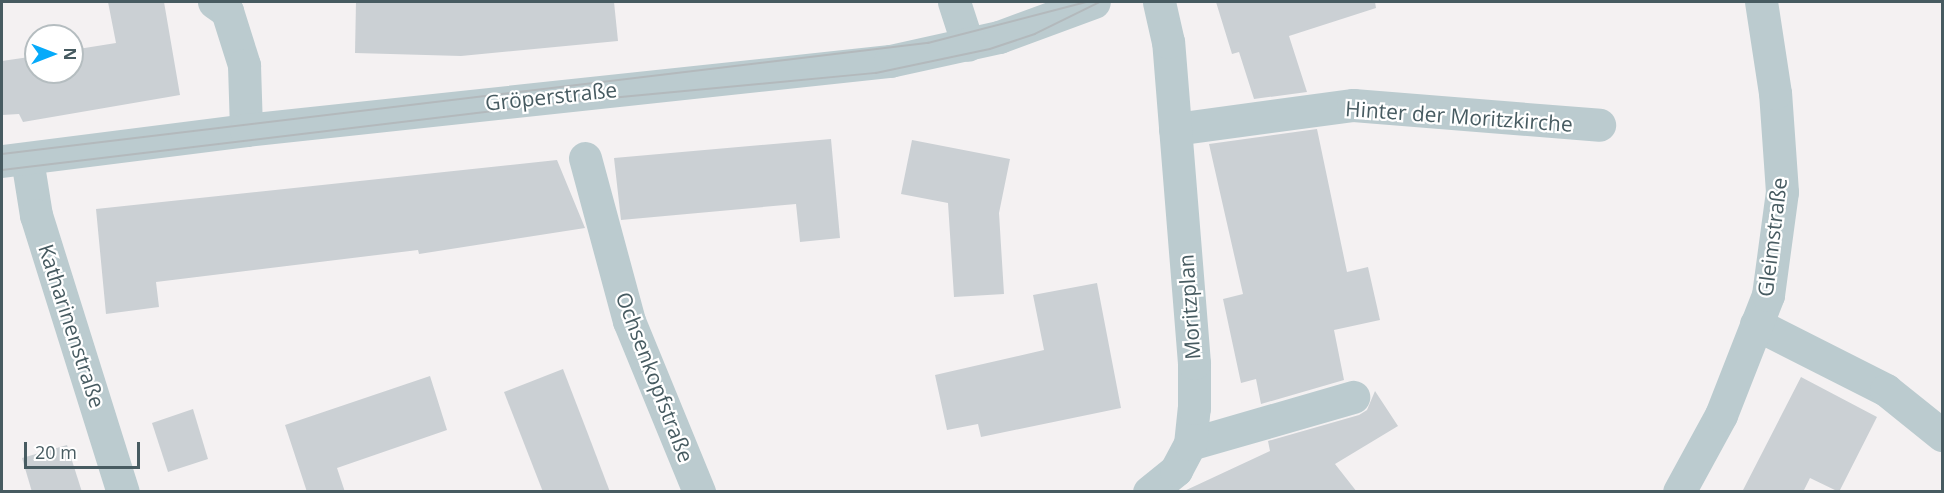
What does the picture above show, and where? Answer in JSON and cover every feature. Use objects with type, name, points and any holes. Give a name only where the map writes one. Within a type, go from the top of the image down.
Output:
[{"type":"street","points":[[214,2],[227,11],[244,65],[246,130]]},
{"type":"street","points":[[954,2],[968,45]]},
{"type":"street","name":"Gröperstraße","points":[[14,160],[246,130],[890,61],[999,37],[1094,2]]},
{"type":"street","name":"Moritzplan","points":[[1159,2],[1168,42],[1194,363],[1190,444]]},
{"type":"street","name":"Gleimstraße","points":[[1678,492],[1721,415],[1768,295],[1782,192],[1775,93],[1761,2]]},
{"type":"street","name":"Hinter der Moritzkirche","points":[[1175,129],[1353,105],[1599,125]]},
{"type":"street","name":"Ochsenkopfstraße","points":[[585,158],[629,321],[699,492]]},
{"type":"street","name":"Katharinenstraße","points":[[14,160],[36,215],[123,492]]},
{"type":"street","points":[[1756,324],[1886,390],[1942,435]]},
{"type":"street","points":[[1149,492],[1176,470],[1190,444],[1353,397]]},
{"type":"building","points":[[108,2],[164,2],[180,95],[23,122],[19,114],[2,115],[2,61],[24,58],[24,84],[84,84],[84,48],[116,43]]},
{"type":"building","points":[[356,2],[614,2],[618,41],[461,56],[355,53]]},
{"type":"building","points":[[1216,2],[1375,2],[1376,8],[1289,36],[1307,92],[1254,99],[1239,52],[1232,54]]},
{"type":"building","points":[[1317,129],[1347,272],[1368,267],[1380,320],[1334,330],[1344,380],[1261,404],[1256,379],[1241,383],[1223,299],[1243,294],[1209,144]]},
{"type":"building","points":[[831,139],[840,238],[800,242],[796,204],[621,220],[614,158]]},
{"type":"building","points":[[912,140],[1010,159],[999,213],[1004,294],[954,297],[948,203],[901,194]]},
{"type":"building","points":[[557,160],[585,228],[419,254],[418,250],[156,282],[159,307],[106,314],[96,209]]},
{"type":"building","points":[[1097,283],[1121,408],[981,437],[978,424],[947,430],[935,375],[1044,350],[1033,295]]},
{"type":"building","points":[[563,369],[610,492],[543,492],[504,392]]},
{"type":"building","points":[[430,376],[447,430],[337,468],[345,492],[307,492],[285,425]]},
{"type":"building","points":[[1801,377],[1877,417],[1839,492],[1810,478],[1803,492],[1742,492]]},
{"type":"building","points":[[1375,391],[1398,426],[1335,464],[1357,492],[1182,492],[1270,451],[1268,441],[1359,415],[1367,410]]},
{"type":"building","points":[[193,409],[208,459],[168,472],[152,423]]},
{"type":"building","points":[[67,445],[82,492],[32,492],[22,458]]},
{"type":"tram line","points":[[2,154],[928,43],[1086,2]]},
{"type":"tram line","points":[[2,170],[568,102],[876,73],[990,49],[1035,34],[1100,2]]}]
